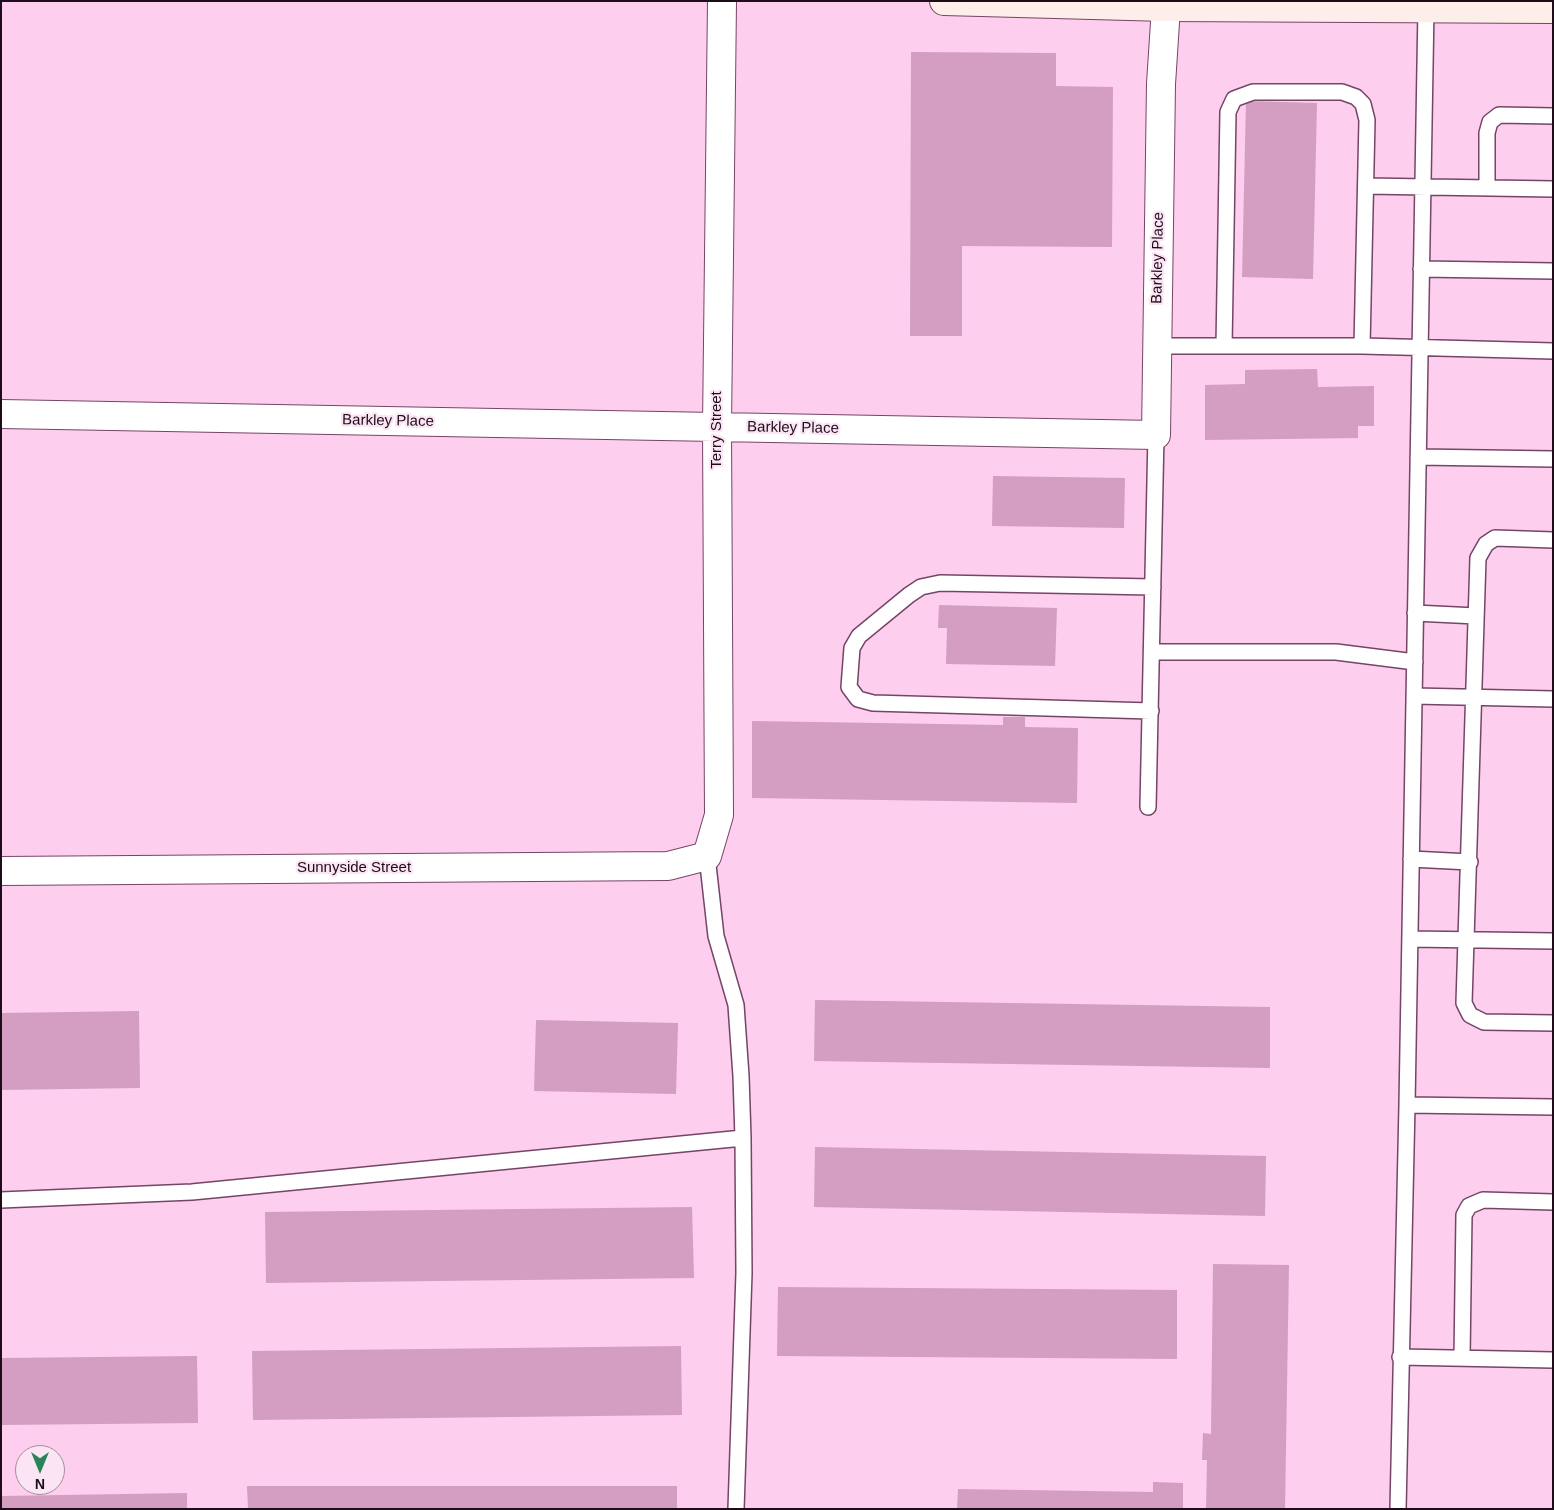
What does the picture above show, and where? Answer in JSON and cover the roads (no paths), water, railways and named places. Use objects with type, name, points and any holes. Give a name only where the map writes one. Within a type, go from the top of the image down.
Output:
[{"type":"street","name":"Terry Street","points":[[706,856],[719,816],[717,426],[722,1]]},
{"type":"street","points":[[944,1],[1426,8],[1483,5],[1553,10]]},
{"type":"street","name":"Barkley Place","points":[[1,414],[1156,435],[1161,84],[1166,4]]},
{"type":"street","name":"Sunnyside Street","points":[[1,871],[668,866],[706,856]]},
{"type":"lane","points":[[1398,1509],[1426,8]]},
{"type":"lane","points":[[1224,346],[1228,112],[1234,99],[1253,92],[1342,92],[1356,97],[1363,104],[1367,120],[1362,346]]},
{"type":"lane","points":[[1487,188],[1487,133],[1490,122],[1500,114],[1553,116]]},
{"type":"lane","points":[[1366,186],[1553,190]]},
{"type":"lane","points":[[1421,269],[1553,271]]},
{"type":"lane","points":[[1157,346],[1362,346],[1553,351]]},
{"type":"lane","points":[[1148,807],[1156,435]]},
{"type":"lane","points":[[1418,457],[1553,459]]},
{"type":"lane","points":[[1553,540],[1495,538],[1486,544],[1478,558],[1470,862],[1464,1003],[1470,1015],[1484,1022],[1553,1023]]},
{"type":"lane","points":[[1150,710],[873,703],[858,699],[850,688],[852,648],[859,636],[921,587],[940,583],[1153,587]]},
{"type":"lane","points":[[1415,613],[1476,616]]},
{"type":"lane","points":[[1152,652],[1336,652],[1414,662]]},
{"type":"lane","points":[[1414,696],[1553,699]]},
{"type":"lane","points":[[706,856],[716,936],[736,1005],[744,1138],[744,1273],[736,1509]]},
{"type":"lane","points":[[1411,859],[1470,862]]},
{"type":"lane","points":[[1410,939],[1553,941]]},
{"type":"lane","points":[[1407,1105],[1553,1107]]},
{"type":"lane","points":[[1,1200],[192,1192],[744,1138]]},
{"type":"lane","points":[[1462,1358],[1464,1215],[1469,1206],[1483,1200],[1553,1202]]},
{"type":"lane","points":[[1400,1357],[1553,1360]]}]
